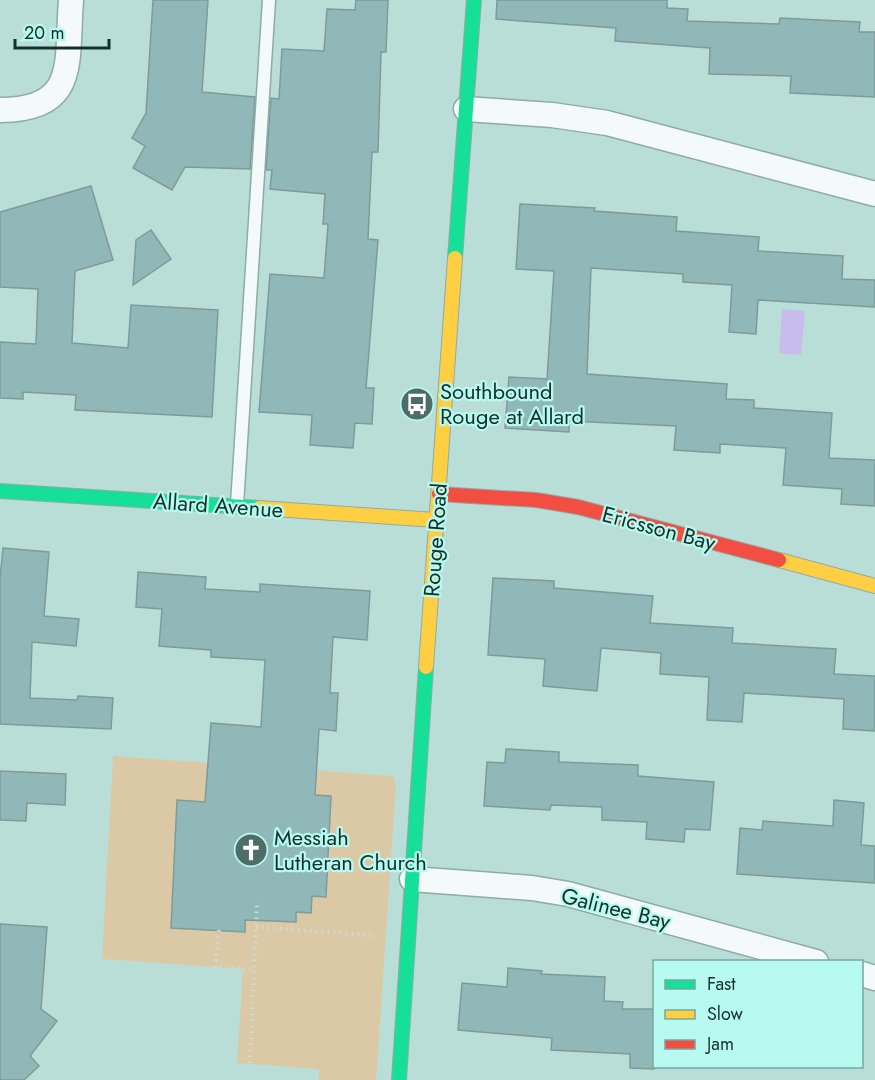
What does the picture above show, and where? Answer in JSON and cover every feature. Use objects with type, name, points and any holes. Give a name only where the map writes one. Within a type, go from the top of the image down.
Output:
[{"type":"street","points":[[0,110],[16,110],[43,104],[58,91],[66,64],[71,0]]},
{"type":"street","name":"Rouge Road","points":[[399,1080],[436,520],[474,0]]},
{"type":"street","points":[[466,109],[552,115],[607,123],[875,194]]},
{"type":"street","name":"Allard Avenue","points":[[0,490],[436,520]]},
{"type":"street","name":"Ericsson Bay","points":[[439,494],[536,500],[578,507],[875,586]]},
{"type":"street","name":"Galinee Bay","points":[[412,879],[532,888],[568,894],[809,960]]},
{"type":"lane","points":[[237,506],[269,0]]},
{"type":"path","points":[[250,1063],[257,901]]},
{"type":"path","points":[[256,927],[371,934]]},
{"type":"path","points":[[219,930],[215,967],[254,969]]},
{"type":"shaded area","points":[[782,309],[805,311],[801,355],[779,353]]},
{"type":"shaded area","points":[[113,756],[393,776],[396,785],[376,1080],[319,1080],[319,1069],[237,1063],[243,969],[102,959]]},
{"type":"building","points":[[153,0],[208,0],[202,92],[255,97],[250,169],[185,167],[172,190],[133,168],[145,146],[132,138],[146,113]]},
{"type":"building","points":[[356,0],[388,0],[386,52],[381,52],[378,152],[372,152],[368,239],[378,240],[366,388],[374,388],[372,424],[355,423],[353,448],[310,445],[312,415],[259,412],[270,274],[324,278],[328,224],[323,224],[325,194],[270,189],[272,170],[266,170],[271,98],[279,99],[282,49],[324,51],[327,9],[355,10]]},
{"type":"building","points":[[497,0],[667,0],[667,8],[688,9],[687,21],[779,24],[780,18],[860,22],[859,32],[875,32],[875,97],[790,93],[791,76],[709,74],[710,48],[615,41],[616,28],[496,19]]},
{"type":"building","points":[[91,186],[113,260],[75,271],[72,343],[128,348],[131,305],[218,310],[212,417],[75,410],[76,395],[23,392],[23,399],[0,398],[0,342],[36,344],[38,289],[0,287],[0,212]]},
{"type":"building","points":[[520,204],[595,208],[594,211],[677,217],[676,231],[759,237],[758,251],[843,256],[842,279],[875,280],[875,307],[758,300],[756,334],[729,332],[732,285],[683,282],[683,274],[591,268],[587,374],[727,384],[726,399],[754,400],[754,408],[832,413],[829,458],[875,460],[875,506],[841,504],[842,489],[783,485],[786,448],[720,444],[720,453],[674,450],[676,426],[569,421],[569,432],[505,428],[509,377],[547,379],[554,271],[516,269]]},
{"type":"building","points":[[151,230],[171,259],[133,285],[136,240]]},
{"type":"building","points":[[3,548],[49,552],[44,616],[79,619],[76,646],[32,642],[30,698],[77,700],[78,696],[113,698],[111,729],[0,724],[0,578]]},
{"type":"building","points":[[138,572],[206,577],[205,589],[260,592],[260,584],[370,591],[367,640],[333,637],[330,693],[338,693],[336,731],[319,729],[315,795],[331,796],[326,897],[312,896],[311,913],[296,912],[296,922],[245,920],[245,932],[171,928],[177,800],[205,802],[211,723],[261,727],[265,660],[211,657],[211,650],[159,646],[162,609],[136,607]]},
{"type":"building","points":[[493,578],[554,581],[554,588],[653,596],[650,623],[733,628],[732,643],[836,649],[834,674],[875,676],[875,731],[843,729],[844,699],[744,693],[742,722],[707,720],[709,677],[660,674],[661,653],[601,648],[597,691],[543,686],[545,659],[488,655]]},
{"type":"building","points":[[506,749],[559,752],[559,762],[638,765],[638,776],[714,782],[710,830],[685,829],[684,842],[646,839],[647,822],[602,820],[602,807],[551,805],[550,810],[484,806],[487,762],[505,763]]},
{"type":"building","points":[[0,771],[66,774],[65,805],[27,803],[26,821],[0,820]]},
{"type":"building","points":[[834,800],[864,803],[861,845],[875,846],[875,883],[737,874],[740,828],[762,830],[763,821],[833,826]]},
{"type":"building","points":[[0,924],[47,927],[41,1009],[57,1021],[30,1056],[39,1066],[24,1080],[0,1080]]},
{"type":"building","points":[[508,968],[542,971],[541,974],[605,977],[604,1001],[623,1002],[622,1009],[653,1009],[654,1069],[630,1068],[630,1054],[551,1050],[552,1038],[458,1030],[462,983],[507,987]]},
{"type":"traffic: fast","points":[[455,258],[474,0]]},
{"type":"traffic: fast","points":[[0,491],[259,508]]},
{"type":"traffic: fast","points":[[399,1080],[426,667]]},
{"type":"traffic: slow","points":[[426,667],[455,258]]},
{"type":"traffic: slow","points":[[259,508],[436,520]]},
{"type":"traffic: slow","points":[[779,560],[875,586]]},
{"type":"traffic: jam","points":[[439,494],[536,500],[578,507],[779,560]]},
{"type":"place","name":"Southbound Rouge at Allard","points":[[417,404]]},
{"type":"place","name":"Messiah Lutheran Church","points":[[251,850]]}]
